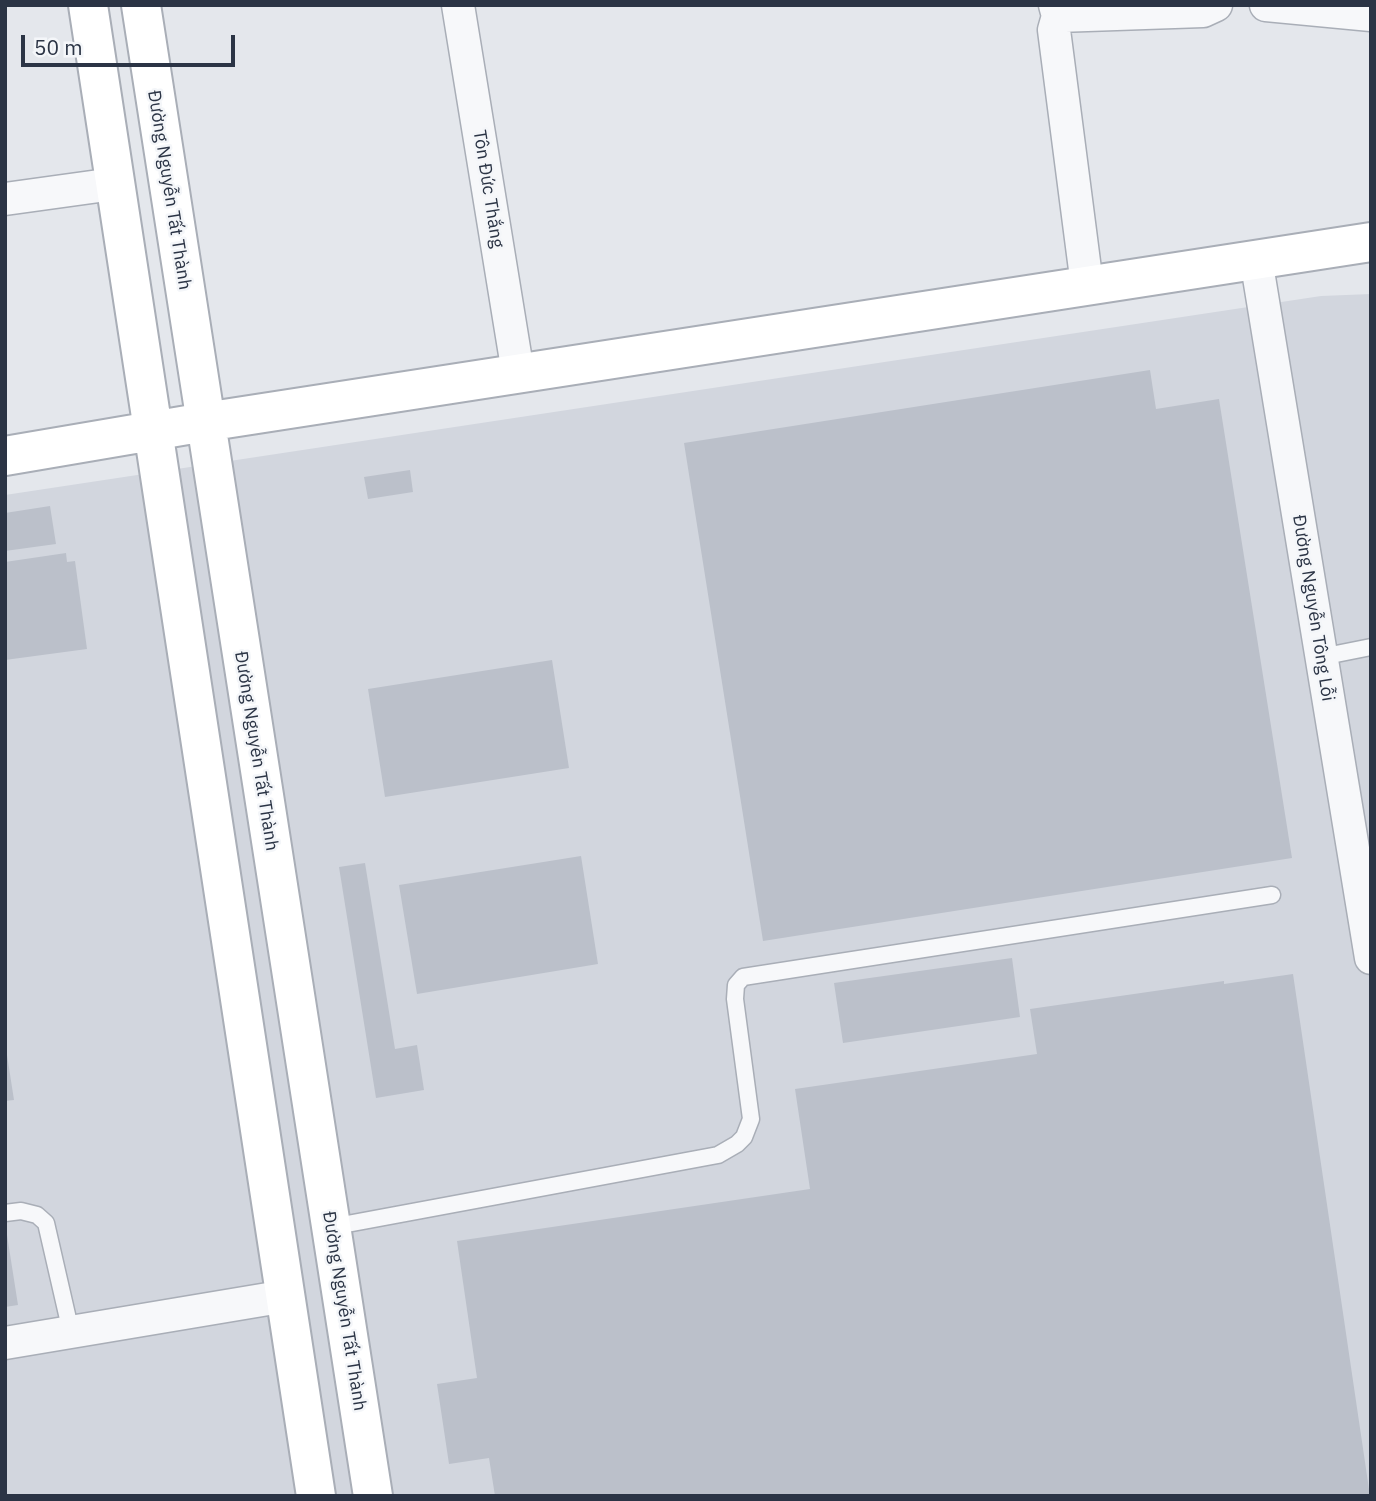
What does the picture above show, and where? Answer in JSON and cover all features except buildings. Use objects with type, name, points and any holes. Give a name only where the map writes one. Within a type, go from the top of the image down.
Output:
[{"type":"main road","points":[[88,5],[316,1496]]},
{"type":"main road","name":"Đường Nguyễn Tất Thành","points":[[141,5],[373,1496]]},
{"type":"main road","points":[[5,456],[153,430],[1371,242]]},
{"type":"street","name":"Tôn Đức Thắng","points":[[458,5],[517,373]]},
{"type":"street","points":[[1087,285],[1054,30],[1057,11],[1203,11],[1216,5]]},
{"type":"street","points":[[1266,5],[1371,15]]},
{"type":"street","points":[[5,199],[99,186]]},
{"type":"street","name":"Đường Nguyễn Tông Lỗi","points":[[1256,259],[1371,958]]},
{"type":"street","points":[[5,1343],[286,1296]]},
{"type":"lane","points":[[1321,657],[1371,647]]},
{"type":"lane","points":[[331,1227],[718,1155],[737,1144],[744,1137],[751,1119],[735,999],[736,985],[743,977],[1272,895]]},
{"type":"lane","points":[[5,1213],[20,1210],[37,1215],[46,1223],[71,1332]]},
{"type":"shaded area","points":[[1371,294],[1371,1496],[5,1496],[5,495],[1321,296]]}]
